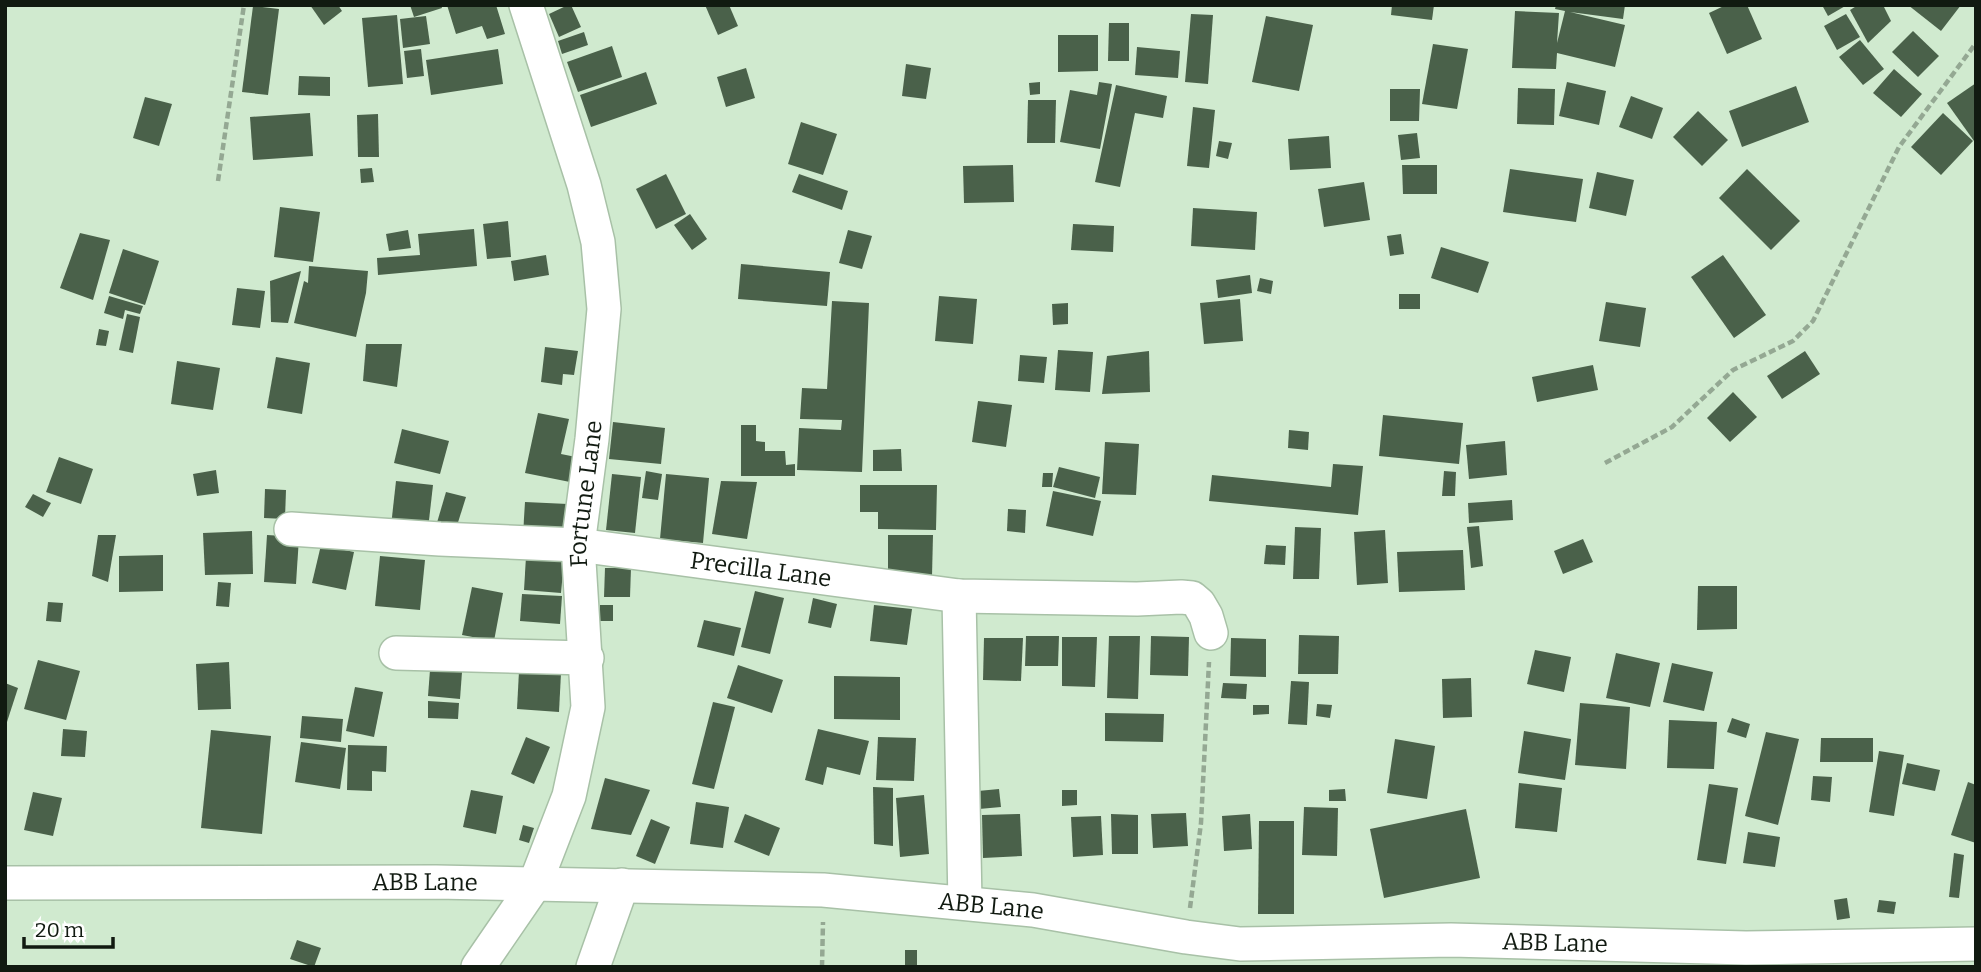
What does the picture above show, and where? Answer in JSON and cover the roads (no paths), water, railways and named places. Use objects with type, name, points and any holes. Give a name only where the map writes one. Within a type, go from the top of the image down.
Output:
[{"type":"street","name":"Fortune Lane","points":[[478,967],[535,884],[569,796],[588,707],[578,545],[592,439],[604,309],[598,242],[584,185],[526,5]]},
{"type":"street","name":"Precilla Lane","points":[[291,528],[439,540],[578,545],[959,596],[1192,598],[1206,616],[1211,633]]},
{"type":"street","points":[[959,596],[964,903]]},
{"type":"street","points":[[396,653],[587,658]]},
{"type":"street","name":"ABB Lane","points":[[5,883],[436,882],[823,890],[1033,910],[1186,937],[1241,955],[1451,940],[1640,956],[1746,948],[1976,944]]},
{"type":"street","points":[[593,967],[622,885]]}]
